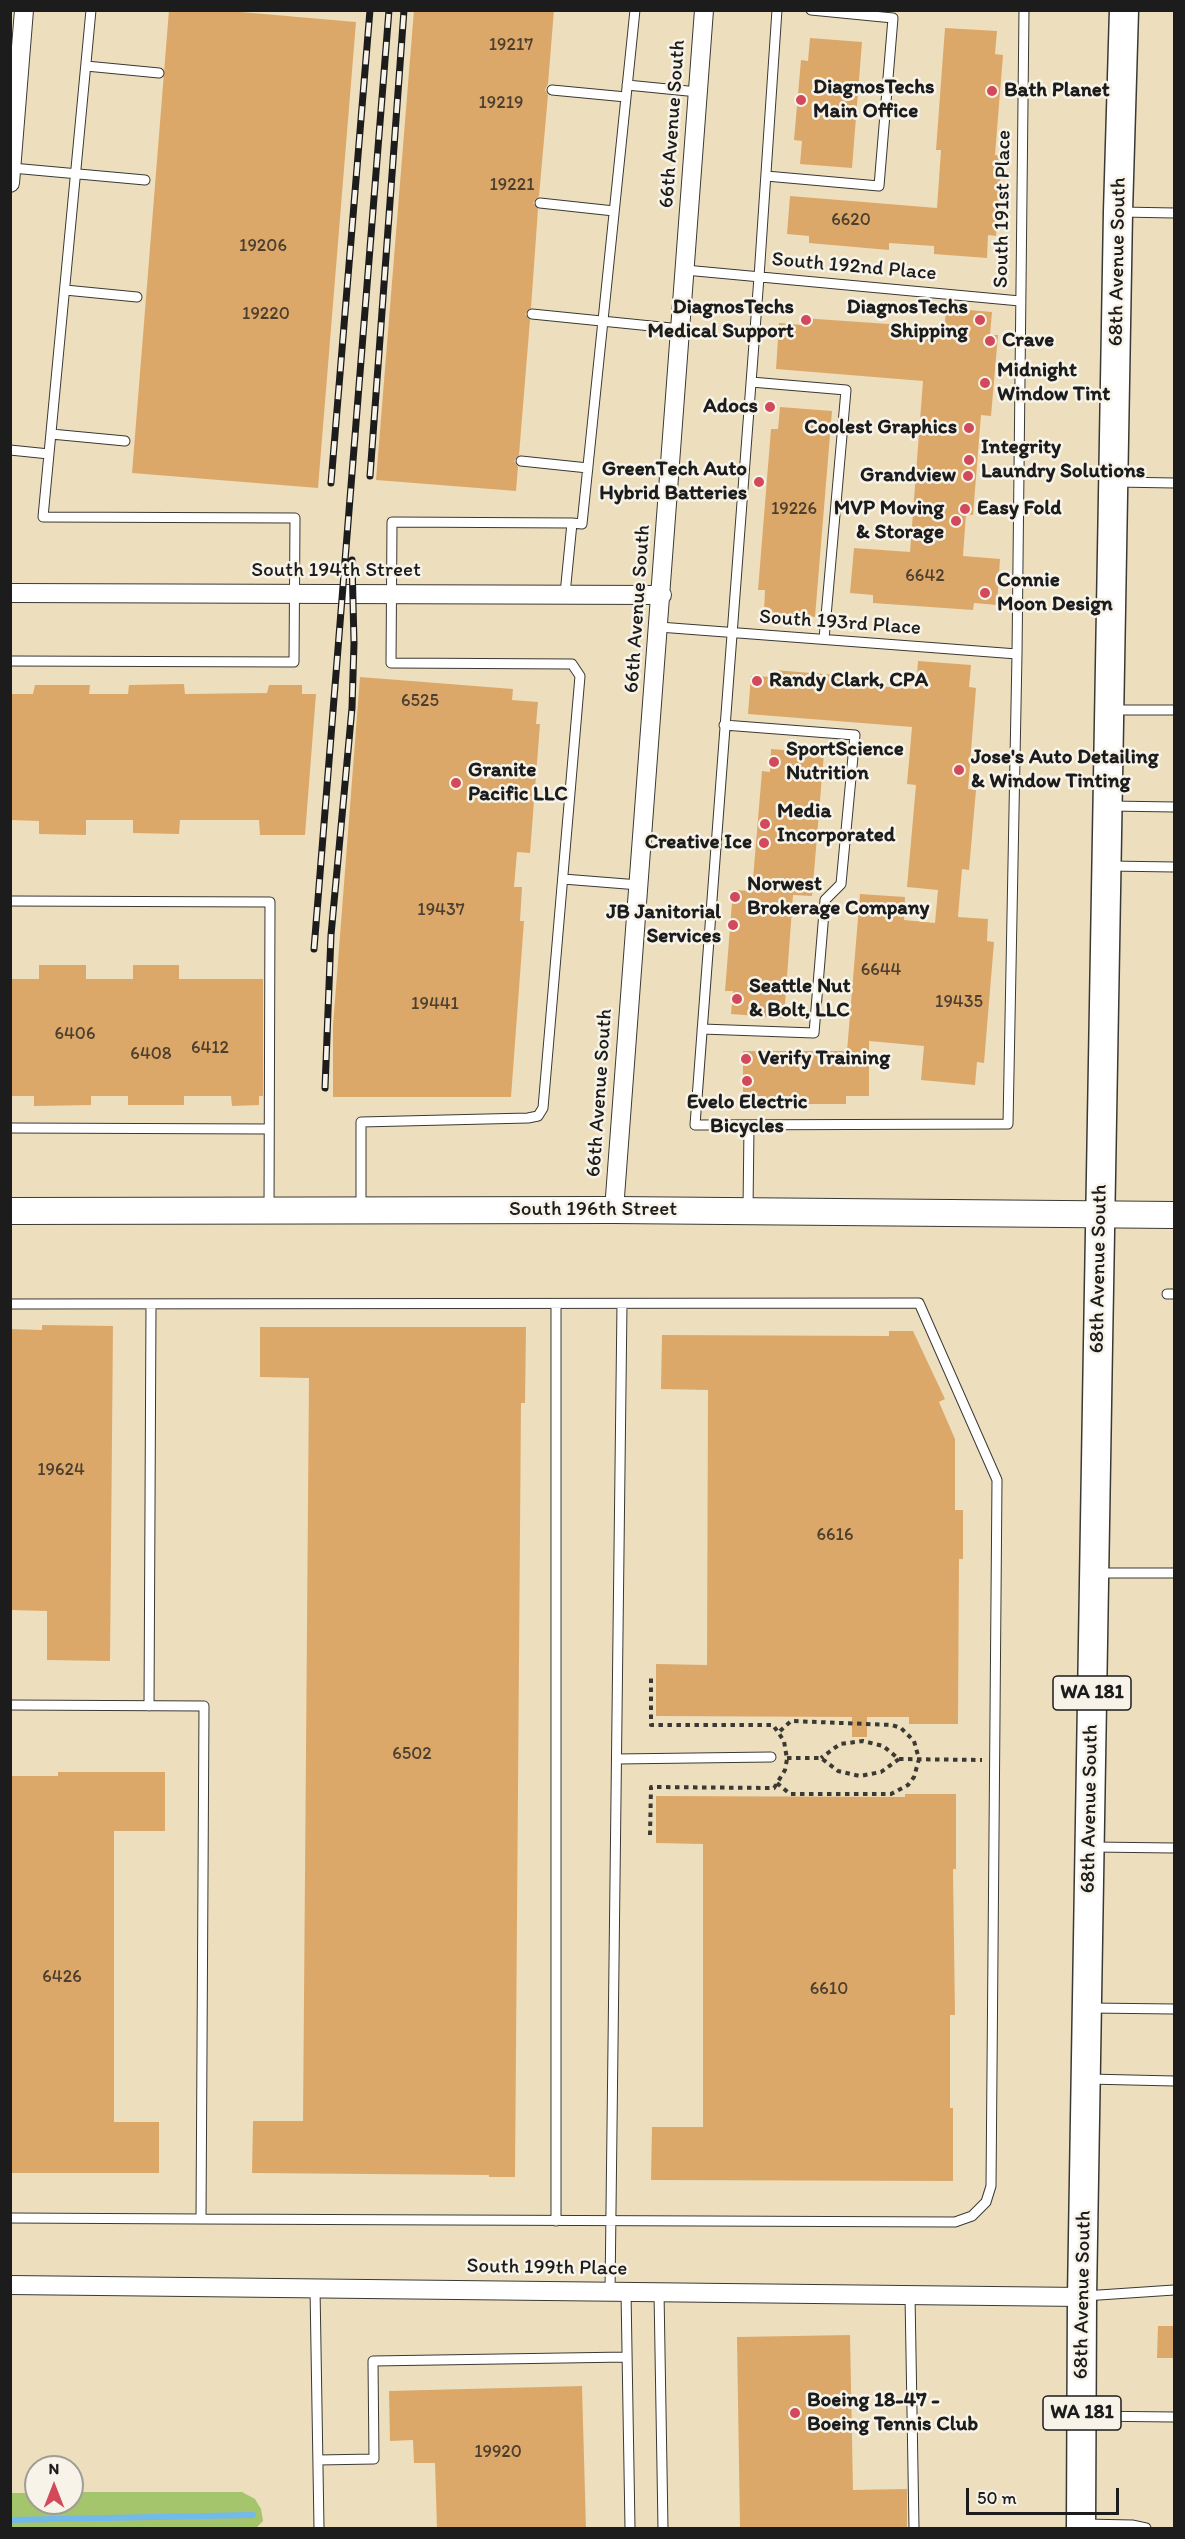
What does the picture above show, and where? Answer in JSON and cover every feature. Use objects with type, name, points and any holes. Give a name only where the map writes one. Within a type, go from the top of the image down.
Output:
[{"type":"main road","name":"68th Avenue South","points":[[1082,2526],[1082,2297],[1089,1847],[1118,212],[1124,10]]},
{"type":"main road","name":"South 196th Street","points":[[10,1211],[614,1210],[1174,1215]]},
{"type":"street","points":[[11,175],[16,36],[24,10]]},
{"type":"street","name":"66th Avenue South","points":[[614,1210],[662,595],[704,10]]},
{"type":"street","name":"South 194th Street","points":[[10,593],[662,595]]},
{"type":"street","name":"South 199th Place","points":[[10,2285],[1082,2297]]},
{"type":"lane","points":[[10,661],[294,662],[295,518],[43,517],[91,10]]},
{"type":"lane","points":[[361,1210],[361,1122],[528,1118],[538,1116],[543,1108],[580,676],[572,664],[391,663],[392,522],[582,524],[635,10]]},
{"type":"lane","points":[[748,1211],[749,1125],[695,1125],[777,10]]},
{"type":"lane","points":[[766,176],[879,186],[893,18],[811,10]]},
{"type":"lane","name":"South 191st Place","points":[[749,1125],[1008,1124],[1017,654],[1024,10]]},
{"type":"lane","points":[[86,66],[159,73]]},
{"type":"lane","points":[[627,85],[698,92]]},
{"type":"lane","points":[[552,90],[626,97]]},
{"type":"lane","points":[[11,175],[75,174],[146,180]]},
{"type":"lane","points":[[540,203],[614,211]]},
{"type":"lane","points":[[1118,212],[1174,213]]},
{"type":"lane","name":"South 192nd Place","points":[[685,270],[1020,301]]},
{"type":"lane","points":[[64,290],[137,297]]},
{"type":"lane","points":[[532,314],[681,329]]},
{"type":"lane","points":[[751,382],[846,390],[824,639]]},
{"type":"lane","points":[[51,434],[125,441]]},
{"type":"lane","points":[[10,450],[49,454]]},
{"type":"lane","points":[[521,461],[588,468]]},
{"type":"lane","points":[[1114,482],[1174,483]]},
{"type":"lane","points":[[565,594],[572,523]]},
{"type":"lane","name":"South 193rd Place","points":[[659,627],[1017,654]]},
{"type":"lane","points":[[1109,710],[1174,710]]},
{"type":"lane","points":[[702,1029],[814,1033],[825,900],[841,884],[855,735],[724,724]]},
{"type":"lane","points":[[1107,806],[1174,807]]},
{"type":"lane","points":[[1106,866],[1174,867]]},
{"type":"lane","points":[[563,879],[639,885]]},
{"type":"lane","points":[[10,901],[270,902],[269,1210]]},
{"type":"lane","points":[[10,1128],[269,1129]]},
{"type":"lane","points":[[10,1304],[919,1303],[997,1480],[991,2186],[986,2202],[972,2216],[955,2222],[10,2218]]},
{"type":"lane","points":[[555,1304],[555,2221]]},
{"type":"lane","points":[[622,1304],[611,2221],[627,2357],[630,2529]]},
{"type":"lane","points":[[149,1706],[151,1305]]},
{"type":"lane","points":[[1094,1573],[1174,1573]]},
{"type":"lane","points":[[10,1705],[204,1706],[201,2219]]},
{"type":"lane","points":[[617,1759],[771,1757]]},
{"type":"lane","points":[[1089,1847],[1174,1848]]},
{"type":"lane","points":[[1088,2007],[1174,2008]]},
{"type":"lane","points":[[1086,2079],[1174,2081]]},
{"type":"lane","points":[[315,2288],[319,2529]]},
{"type":"lane","points":[[1082,2297],[1174,2290]]},
{"type":"lane","points":[[659,2292],[663,2529]]},
{"type":"lane","points":[[910,2295],[915,2529]]},
{"type":"lane","points":[[318,2460],[374,2459],[373,2361],[627,2357]]},
{"type":"lane","points":[[1082,2416],[1174,2417]]},
{"type":"lane","points":[[1082,2526],[1132,2524],[1146,2529]]},
{"type":"path","points":[[777,1783],[790,1794],[891,1794],[908,1785],[914,1777],[919,1759],[914,1741],[901,1728],[892,1725],[791,1721],[779,1732]]},
{"type":"path","points":[[787,1758],[821,1758],[840,1744],[862,1741],[883,1746],[899,1759]]},
{"type":"path","points":[[821,1758],[838,1771],[860,1776],[881,1772],[899,1759],[995,1760]]},
{"type":"green space","points":[[84,2492],[242,2492],[255,2499],[261,2509],[263,2521],[256,2528],[11,2528],[11,2493],[24,2493],[24,2515],[84,2515]]},
{"type":"building","points":[[169,10],[218,10],[356,22],[318,488],[132,473]]},
{"type":"building","points":[[414,10],[554,10],[548,84],[545,90],[548,95],[539,196],[533,203],[538,209],[531,308],[525,314],[530,320],[519,455],[514,461],[518,467],[516,491],[376,480]]},
{"type":"building","points":[[945,28],[997,31],[995,54],[1003,55],[995,155],[1002,156],[996,236],[988,235],[987,258],[934,254],[934,246],[889,243],[889,250],[809,243],[809,236],[787,234],[790,196],[937,208],[941,150],[936,150]]},
{"type":"building","points":[[810,38],[862,42],[852,168],[800,164],[802,141],[794,140],[801,60],[808,61]]},
{"type":"building","points":[[946,308],[992,312],[990,335],[998,335],[991,416],[981,415],[973,515],[966,514],[963,556],[1000,559],[997,605],[974,603],[973,610],[873,603],[873,595],[850,593],[854,548],[910,552],[923,381],[776,369],[779,323],[802,325],[802,318],[903,325],[902,333],[944,336]]},
{"type":"building","points":[[780,407],[832,411],[815,617],[764,612],[765,590],[758,590],[771,429],[778,429]]},
{"type":"building","points":[[918,661],[971,665],[969,687],[976,688],[968,789],[976,790],[969,870],[962,869],[958,917],[988,919],[987,941],[994,942],[984,1063],[977,1062],[975,1085],[921,1080],[924,1046],[869,1041],[869,1096],[846,1096],[846,1104],[766,1104],[766,1096],[743,1096],[743,1051],[847,1051],[860,894],[905,897],[904,920],[935,923],[938,890],[907,887],[916,785],[907,784],[912,727],[748,714],[751,676],[773,677],[774,670],[874,678],[874,686],[916,689]]},
{"type":"building","points":[[360,677],[513,689],[512,700],[538,702],[536,724],[540,724],[530,853],[517,852],[514,887],[522,887],[520,921],[524,921],[511,1097],[333,1097],[333,1026]]},
{"type":"building","points":[[184,684],[185,694],[267,693],[269,685],[302,685],[302,694],[316,694],[305,835],[260,835],[259,820],[180,820],[179,834],[133,833],[133,820],[86,820],[86,835],[39,834],[39,821],[10,820],[10,694],[33,694],[35,685],[90,685],[89,694],[128,694],[129,685]]},
{"type":"building","points":[[771,749],[824,753],[812,896],[793,895],[784,1018],[731,1014],[733,991],[725,991],[733,890],[752,891],[762,771],[770,772]]},
{"type":"building","points":[[39,965],[86,965],[86,979],[133,979],[133,965],[179,965],[179,979],[263,979],[263,1096],[259,1096],[259,1105],[232,1106],[231,1096],[184,1096],[184,1105],[128,1105],[128,1096],[91,1096],[91,1105],[34,1106],[34,1096],[10,1096],[10,979],[39,979]]},
{"type":"building","points":[[42,1325],[113,1326],[110,1661],[47,1660],[47,1611],[10,1610],[10,1329],[42,1330]]},
{"type":"building","points":[[260,1327],[526,1327],[525,1403],[521,1403],[515,2177],[252,2173],[253,2121],[303,2121],[309,1378],[260,1377]]},
{"type":"building","points":[[889,1331],[913,1331],[945,1399],[939,1402],[955,1439],[955,1510],[963,1510],[963,1559],[959,1559],[958,1724],[909,1724],[909,1717],[867,1717],[867,1737],[852,1737],[852,1717],[656,1716],[656,1664],[707,1665],[708,1390],[661,1389],[662,1335],[889,1336]]},
{"type":"building","points":[[58,1772],[165,1772],[165,1831],[114,1831],[114,2122],[159,2122],[159,2173],[10,2173],[10,1776],[58,1776]]},
{"type":"building","points":[[905,1794],[956,1794],[956,1869],[953,1869],[955,2015],[950,2015],[953,2181],[651,2180],[652,2127],[703,2127],[703,1844],[656,1843],[656,1796],[905,1797]]},
{"type":"building","points":[[1158,2326],[1174,2326],[1174,2358],[1157,2358]]},
{"type":"building","name":"Boeing 18-47 - Boeing Tennis Club","points":[[850,2335],[853,2490],[907,2489],[907,2528],[740,2529],[737,2337]]},
{"type":"building","points":[[582,2386],[586,2529],[437,2529],[435,2463],[414,2463],[413,2440],[390,2441],[389,2391]]},
{"type":"waterway","points":[[10,2520],[253,2515]]},
{"type":"railway","points":[[331,483],[370,10]]},
{"type":"railway","points":[[314,949],[389,10]]},
{"type":"railway","points":[[370,476],[404,10]]},
{"type":"railway","points":[[325,1088],[331,935],[352,708],[354,643],[352,560]]},
{"type":"place","name":"Bath Planet","points":[[992,91]]},
{"type":"place","name":"DiagnosTechs Main Office","points":[[801,100]]},
{"type":"place","name":"DiagnosTechs Medical Support","points":[[806,320]]},
{"type":"place","name":"DiagnosTechs Shipping","points":[[980,320]]},
{"type":"place","name":"Crave","points":[[990,341]]},
{"type":"place","name":"Midnight Window Tint","points":[[985,383]]},
{"type":"place","name":"Adocs","points":[[770,407]]},
{"type":"place","name":"Coolest Graphics","points":[[969,428]]},
{"type":"place","name":"Integrity Laundry Solutions","points":[[969,460]]},
{"type":"place","name":"Grandview","points":[[968,476]]},
{"type":"place","name":"GreenTech Auto Hybrid Batteries","points":[[759,482]]},
{"type":"place","name":"Easy Fold","points":[[965,509]]},
{"type":"place","name":"MVP Moving & Storage","points":[[956,521]]},
{"type":"place","name":"Connie Moon Design","points":[[985,593]]},
{"type":"place","name":"Randy Clark, CPA","points":[[757,681]]},
{"type":"place","name":"SportScience Nutrition","points":[[774,762]]},
{"type":"place","name":"Jose's Auto Detailing & Window Tinting","points":[[959,770]]},
{"type":"place","name":"Granite Pacific LLC","points":[[456,783]]},
{"type":"place","name":"Media Incorporated","points":[[765,824]]},
{"type":"place","name":"Creative Ice","points":[[764,843]]},
{"type":"place","name":"Norwest Brokerage Company","points":[[735,897]]},
{"type":"place","name":"JB Janitorial Services","points":[[733,925]]},
{"type":"place","name":"Seattle Nut & Bolt, LLC","points":[[737,999]]},
{"type":"place","name":"Verify Training","points":[[746,1059]]},
{"type":"place","name":"Evelo Electric Bicycles","points":[[747,1081]]},
{"type":"place","name":"Boeing 18-47 - Boeing Tennis Club","points":[[795,2413]]}]
